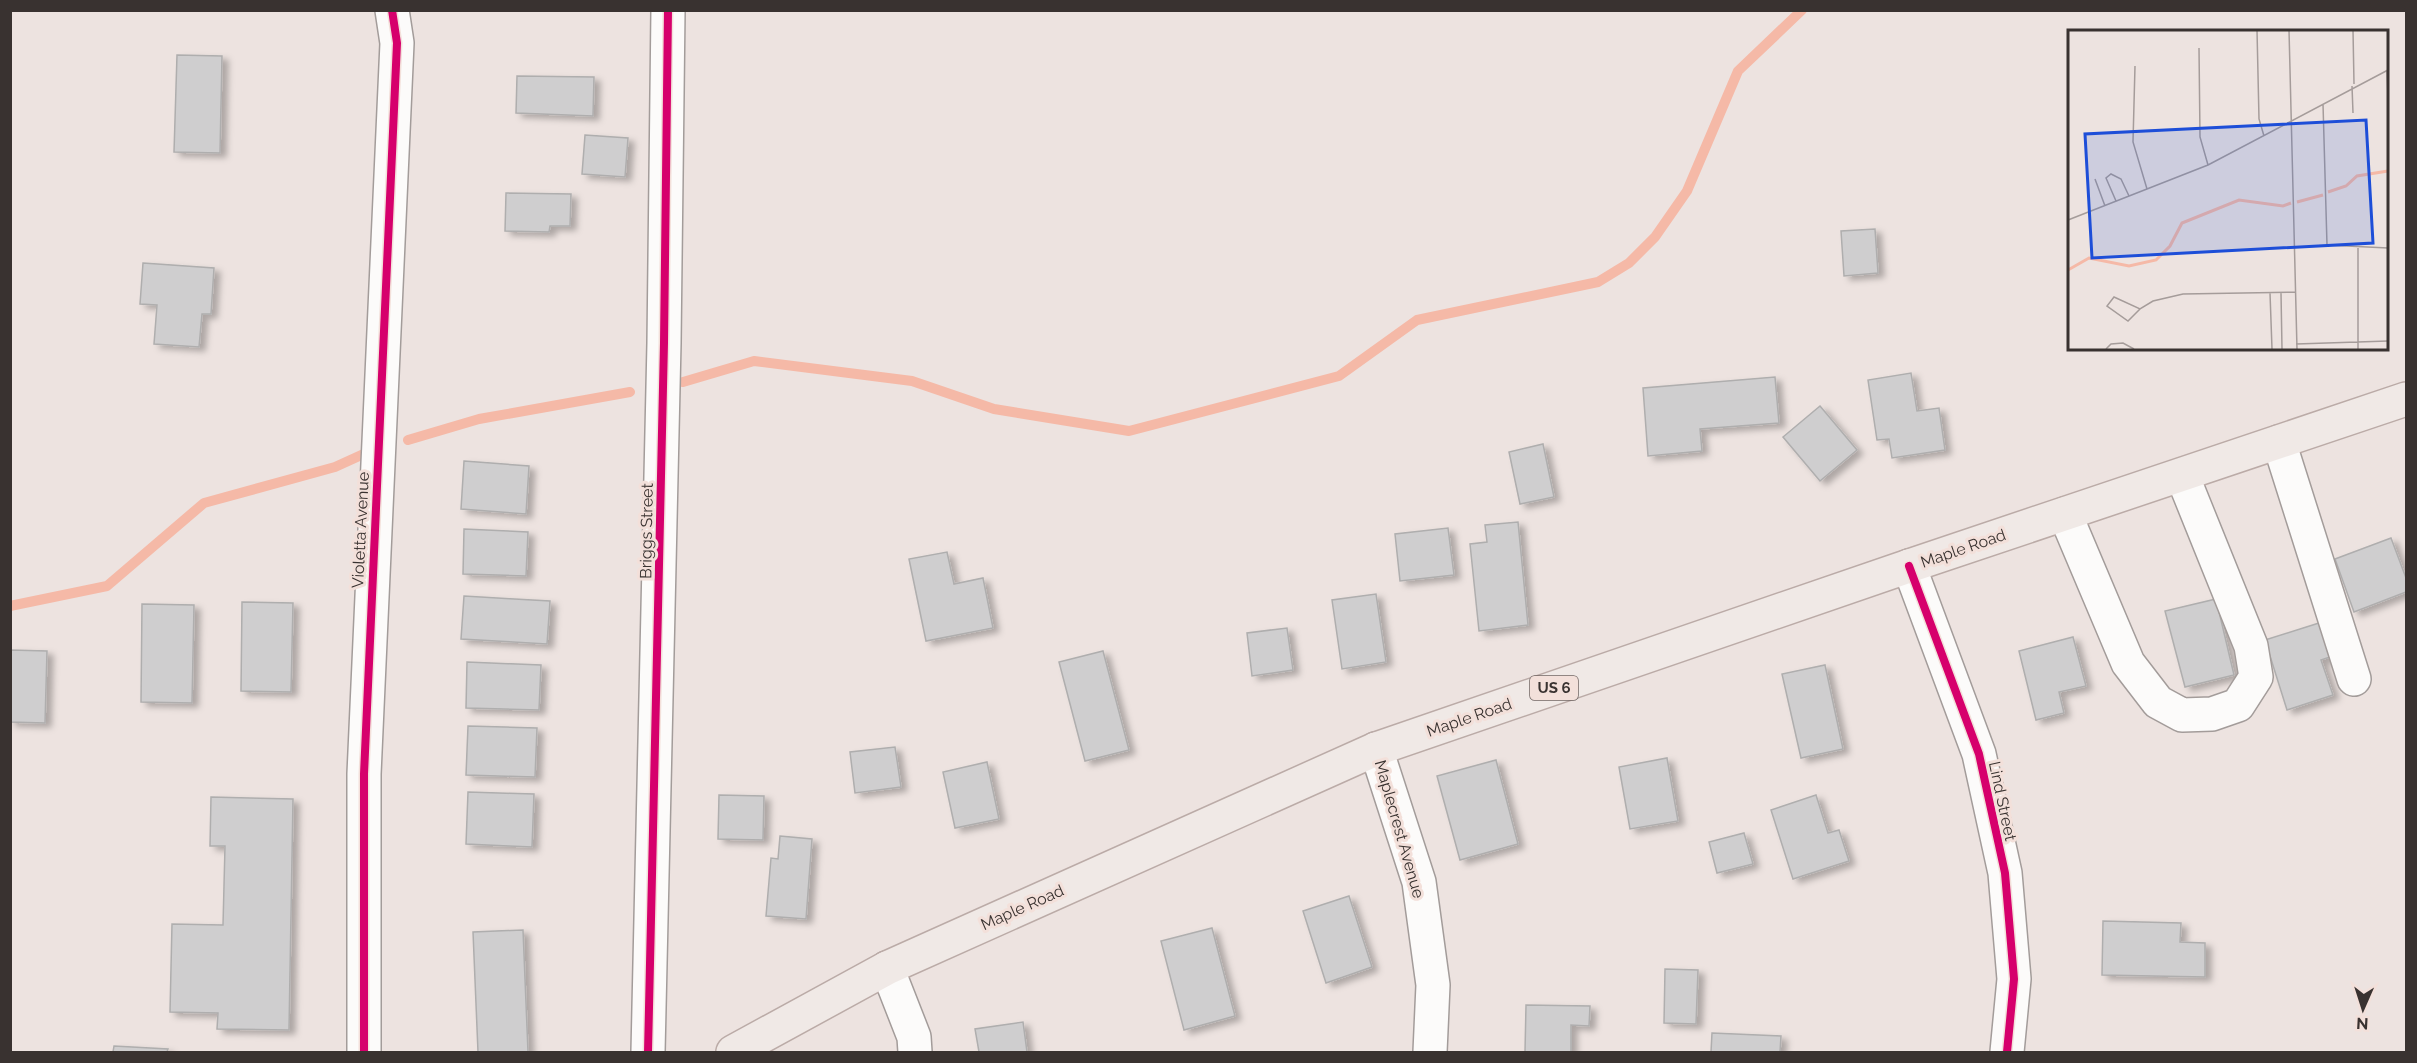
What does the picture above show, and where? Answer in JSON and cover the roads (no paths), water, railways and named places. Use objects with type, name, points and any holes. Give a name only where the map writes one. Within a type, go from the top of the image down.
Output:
[{"type":"main road","name":"Maple Road","points":[[733,1053],[887,968],[1376,748],[2406,399]]},
{"type":"street","name":"Violetta Avenue","points":[[364,1053],[364,762],[397,43],[392,10]]},
{"type":"street","name":"Briggs Street","points":[[648,1053],[664,343],[668,10]]},
{"type":"street","points":[[2279,442],[2354,679]]},
{"type":"street","points":[[2065,514],[2128,663],[2158,702],[2182,715],[2212,714],[2238,705],[2256,678],[2251,646],[2182,475]]},
{"type":"street","name":"Lind Street","points":[[1909,566],[1979,754],[2005,873],[2014,979],[2007,1053]]},
{"type":"street","name":"Maplecrest Avenue","points":[[1376,748],[1419,882],[1433,985],[1430,1053]]},
{"type":"street","points":[[887,968],[914,1037],[915,1053]]},
{"type":"waterway","points":[[683,382],[754,361],[912,381],[994,409],[1129,431],[1339,376],[1417,320],[1598,282],[1629,263],[1655,237],[1687,191],[1738,71],[1802,10]]},
{"type":"waterway","points":[[408,440],[479,419],[630,392]]},
{"type":"waterway","points":[[10,606],[107,586],[204,503],[335,467],[368,452]]}]
